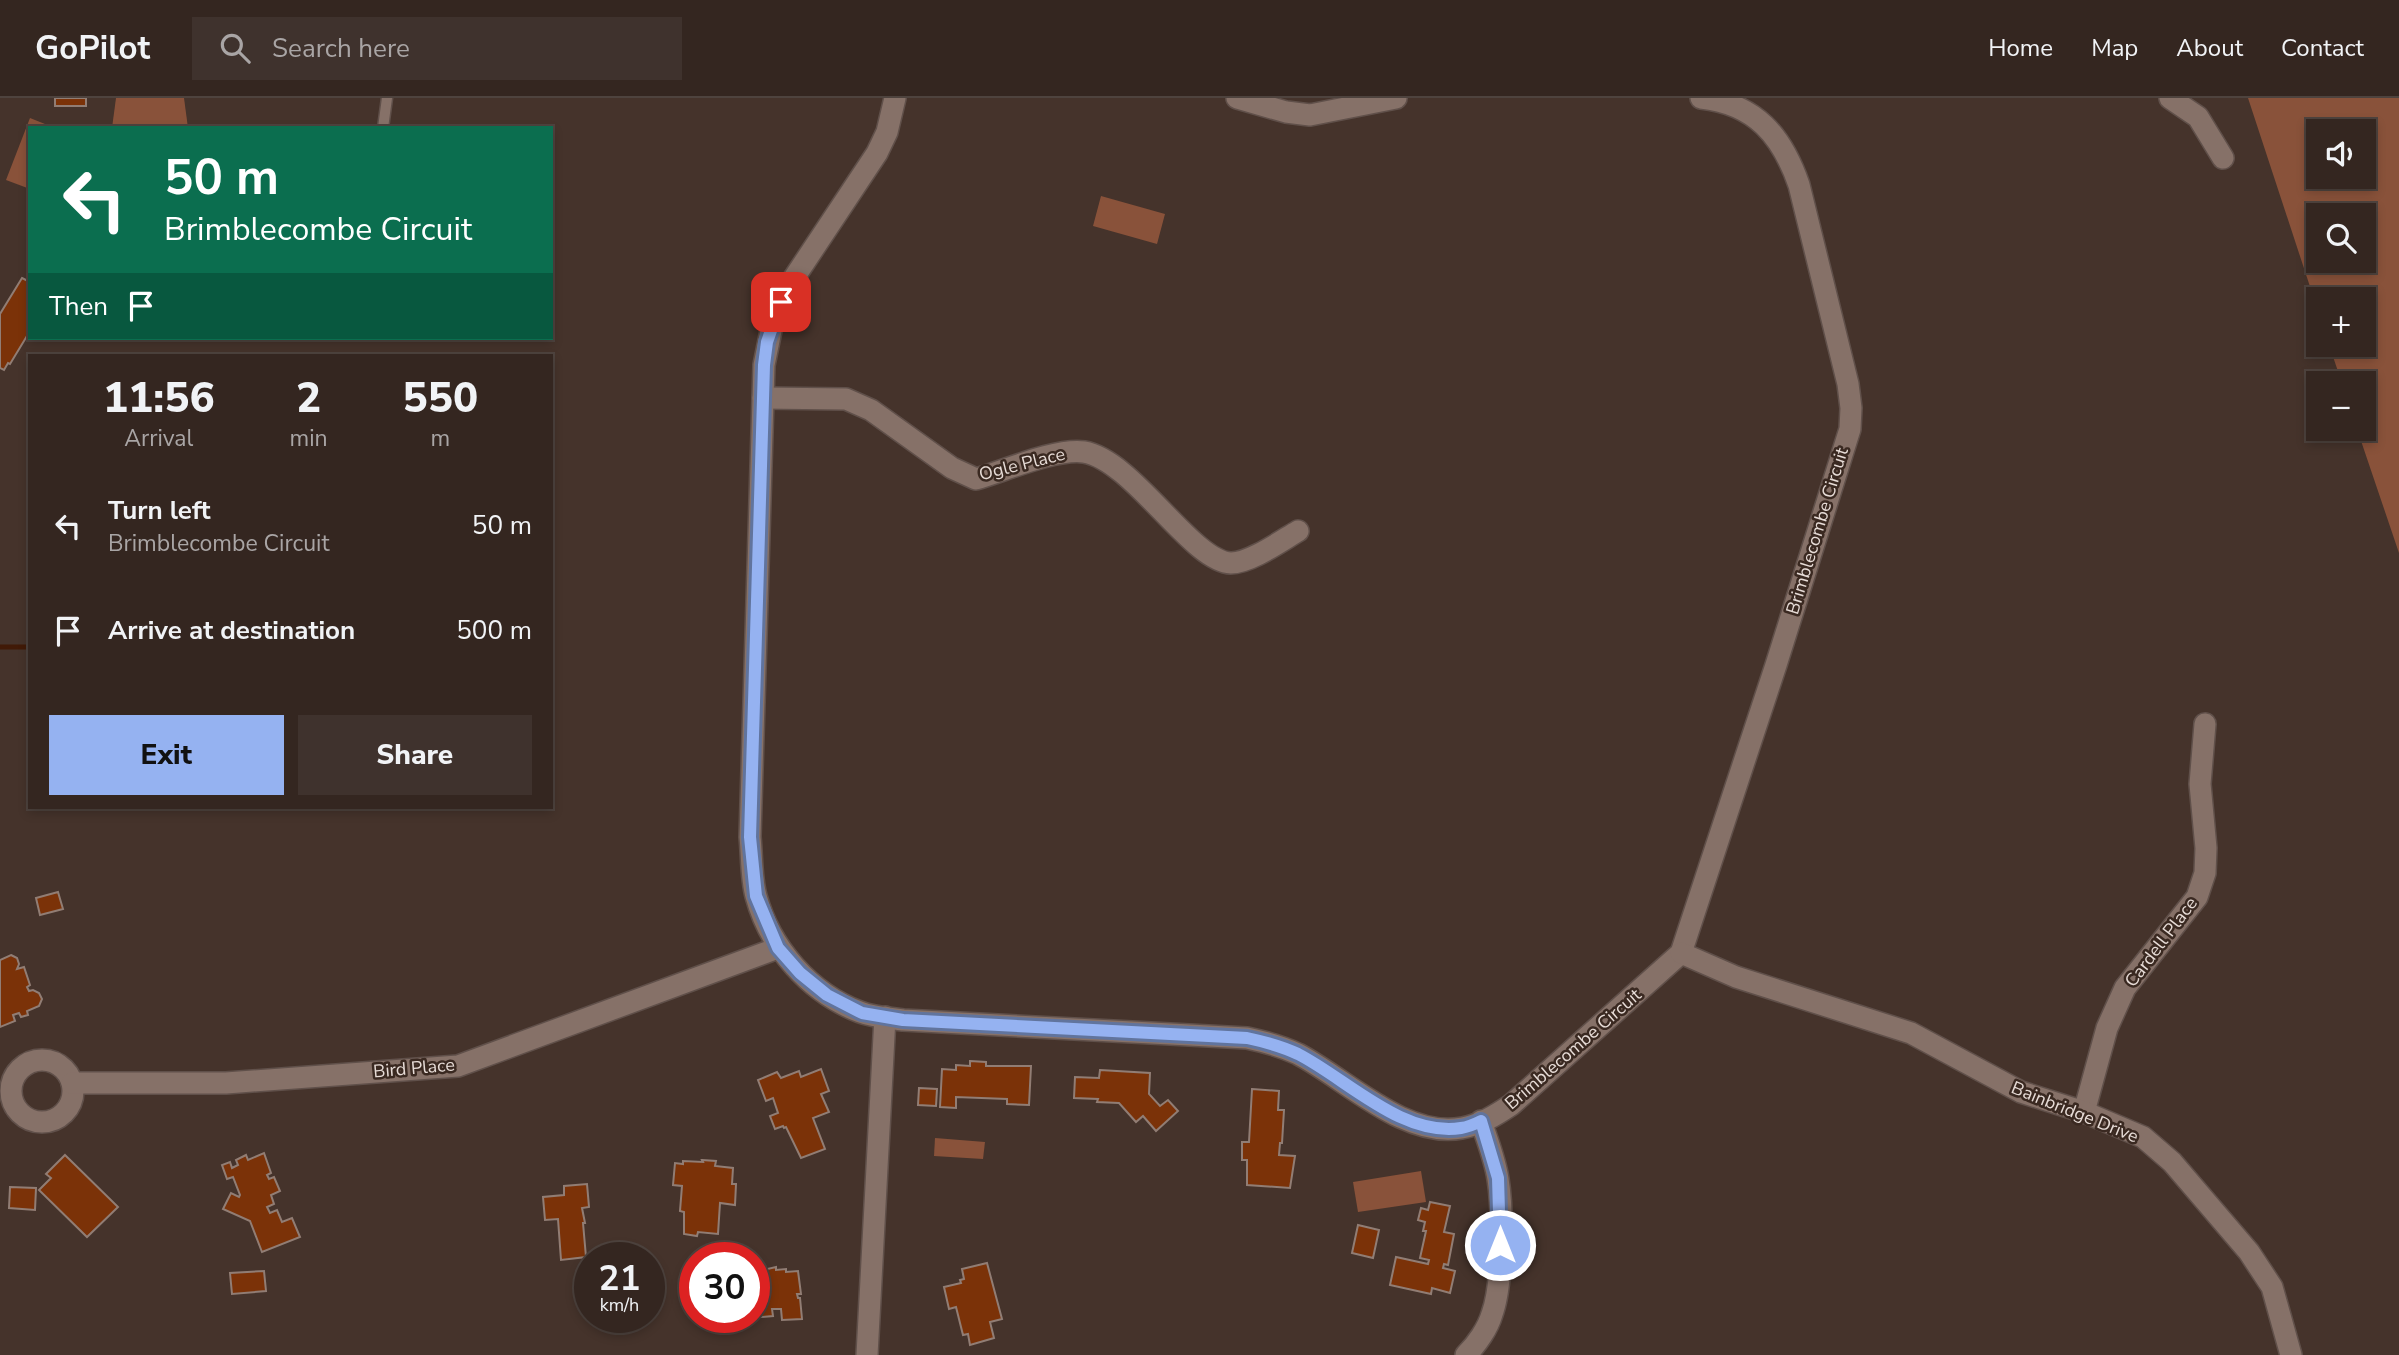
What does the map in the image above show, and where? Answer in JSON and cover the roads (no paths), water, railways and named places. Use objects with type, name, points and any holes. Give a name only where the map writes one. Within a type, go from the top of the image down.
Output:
[{"type":"street","name":"Brimblecombe Circuit","points":[[895,98],[887,132],[877,153],[788,287],[774,317],[764,365],[750,837],[756,896],[778,948],[800,973],[827,995],[862,1013],[903,1020],[1247,1038],[1275,1043],[1301,1056],[1387,1110],[1414,1122],[1437,1128],[1462,1128],[1511,1105],[1681,953],[1850,429],[1848,384],[1790,158],[1753,106],[1731,105],[1701,98]]},
{"type":"street","points":[[1237,98],[1286,112],[1310,115],[1396,98]]},
{"type":"street","points":[[2170,98],[2198,117],[2223,158]]},
{"type":"street","name":"Ogle Place","points":[[763,398],[846,399],[871,410],[952,468],[976,479],[1062,452],[1082,451],[1101,456],[1206,550],[1216,558],[1231,563],[1252,557],[1298,531]]},
{"type":"street","name":"Cardell Place","points":[[2084,1112],[2107,1028],[2125,988],[2197,897],[2205,873],[2206,848],[2200,784],[2206,724]]},
{"type":"street","name":"Bird Place","points":[[72,1083],[226,1083],[458,1066],[778,948]]},
{"type":"street","name":"Bainbridge Drive","points":[[1681,953],[1736,977],[1911,1034],[2021,1092],[2084,1112],[2143,1137],[2172,1162],[2249,1252],[2272,1287],[2291,1355]]},
{"type":"street","points":[[867,1355],[885,1017]]},
{"type":"street","points":[[1466,1355],[1474,1347],[1492,1314],[1498,1282],[1498,1178],[1481,1121]]},
{"type":"lane","points":[[383,126],[387,98]]},
{"type":"waterway","points":[[0,647],[28,647]]}]
